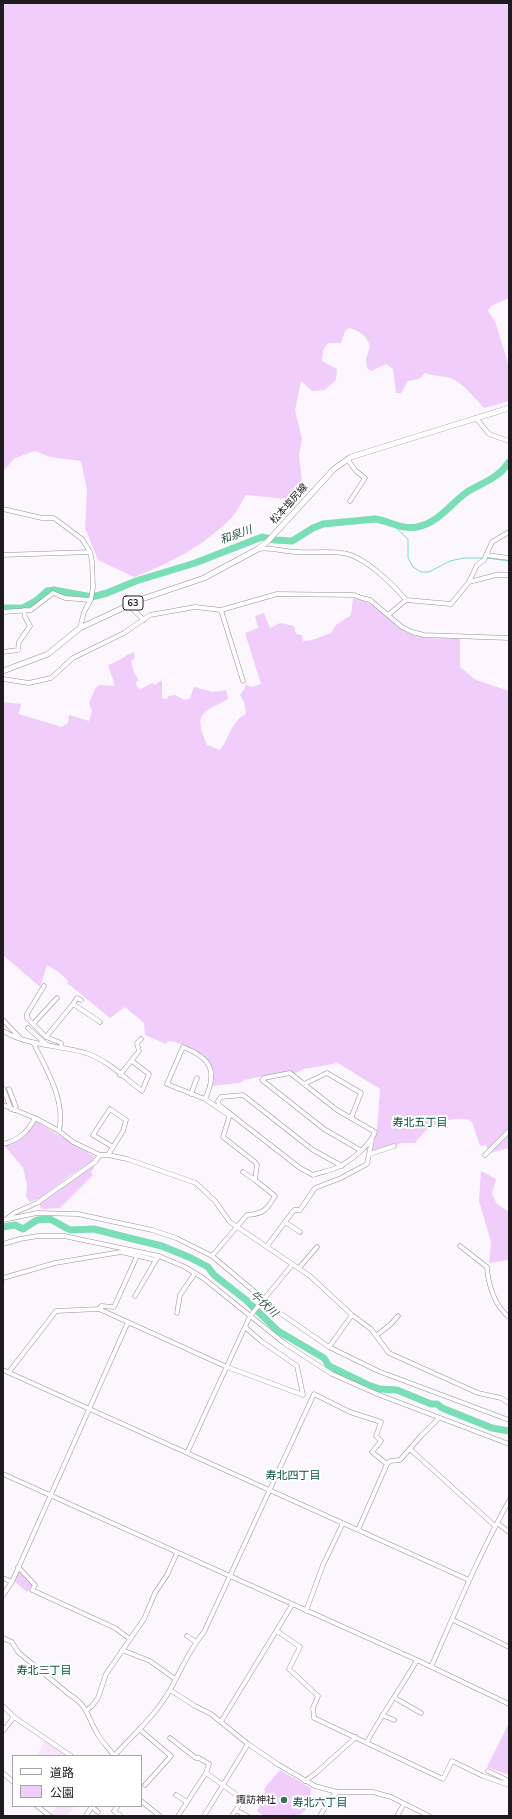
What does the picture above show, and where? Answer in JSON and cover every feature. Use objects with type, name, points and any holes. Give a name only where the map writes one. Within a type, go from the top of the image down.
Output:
[{"type":"main road","name":"松本塩尻線","points":[[3,671],[48,654],[80,628],[128,605],[192,583],[258,549],[268,541],[334,469],[346,459],[367,451],[509,408]]},
{"type":"street","points":[[476,418],[489,434],[509,441]]},
{"type":"street","points":[[346,459],[356,471],[365,478],[350,498]]},
{"type":"street","points":[[3,509],[42,518],[54,518],[82,539],[90,552],[92,561],[93,587],[80,628]]},
{"type":"street","points":[[258,549],[271,547],[300,553],[344,553],[354,556],[381,575],[406,600],[451,604],[469,582],[477,565],[484,560],[492,542],[509,532]]},
{"type":"street","points":[[3,555],[90,552]]},
{"type":"street","points":[[486,555],[509,558]]},
{"type":"street","points":[[469,582],[496,575],[509,575]]},
{"type":"street","points":[[3,612],[31,610],[53,593],[65,598],[90,599]]},
{"type":"street","points":[[3,679],[29,683],[51,678],[73,658],[124,633],[150,615],[195,607],[221,610],[277,594],[354,595],[370,600],[412,632],[424,635],[509,638]]},
{"type":"street","points":[[388,615],[406,600]]},
{"type":"street","points":[[128,605],[144,620]]},
{"type":"street","points":[[3,652],[18,650],[19,642],[30,626],[25,617],[24,610]]},
{"type":"street","points":[[221,610],[243,681]]},
{"type":"street","points":[[44,986],[27,1014],[27,1018],[46,1037],[61,1044],[62,1048]]},
{"type":"street","points":[[33,1024],[57,998]]},
{"type":"street","points":[[46,1037],[77,998],[81,1000]]},
{"type":"street","points":[[72,1004],[100,1022]]},
{"type":"street","points":[[4,1021],[20,1038]]},
{"type":"street","points":[[28,1028],[48,1045]]},
{"type":"street","points":[[3,1031],[33,1042],[96,1057],[142,1091],[149,1074],[132,1061]]},
{"type":"street","points":[[120,1075],[139,1051],[137,1043],[141,1039]]},
{"type":"street","points":[[33,1042],[52,1080],[57,1097],[62,1119],[59,1131]]},
{"type":"street","points":[[205,1099],[211,1085],[212,1072],[209,1065],[198,1055],[183,1047],[167,1084],[205,1099],[230,1115],[300,1168],[313,1175],[342,1166],[372,1140]]},
{"type":"street","points":[[267,1246],[294,1210],[300,1210],[315,1188],[341,1178],[367,1164],[375,1132],[337,1110],[290,1073],[264,1078],[262,1080],[324,1129],[360,1150]]},
{"type":"street","points":[[304,1084],[327,1073],[361,1093],[351,1118]]},
{"type":"street","points":[[191,1094],[197,1078]]},
{"type":"street","points":[[3,1088],[13,1109]]},
{"type":"street","points":[[9,1089],[16,1107],[13,1109]]},
{"type":"street","points":[[230,1115],[219,1105],[218,1101],[221,1097],[243,1095],[313,1150],[342,1166]]},
{"type":"street","points":[[3,1105],[35,1118],[59,1131],[73,1142],[100,1155],[108,1155],[196,1183],[206,1191],[230,1222],[267,1246],[292,1265],[299,1268],[377,1335],[385,1349],[396,1358],[478,1393],[501,1398],[509,1403]]},
{"type":"street","points":[[108,1155],[113,1147],[122,1131],[126,1120],[110,1109],[93,1135],[113,1147]]},
{"type":"street","points":[[230,1115],[223,1136],[255,1162],[255,1180]]},
{"type":"street","points":[[3,1144],[11,1143],[25,1134],[35,1118]]},
{"type":"street","points":[[485,1155],[509,1131]]},
{"type":"street","points":[[370,1154],[394,1146]]},
{"type":"street","points":[[5,1220],[14,1213],[37,1203],[95,1162],[100,1155]]},
{"type":"street","points":[[212,1256],[238,1228],[247,1215],[260,1214],[267,1209],[275,1196],[243,1172]]},
{"type":"street","points":[[37,1203],[37,1213]]},
{"type":"street","points":[[5,1220],[37,1213],[78,1214],[152,1230],[189,1244],[212,1256],[263,1301],[301,1329],[329,1347],[378,1371],[509,1420]]},
{"type":"street","points":[[285,1222],[300,1232]]},
{"type":"street","points":[[3,1244],[38,1236],[64,1236],[159,1256],[195,1272],[296,1352],[332,1374],[377,1394],[509,1444]]},
{"type":"street","points":[[460,1246],[487,1267],[489,1285],[501,1311],[509,1317]]},
{"type":"street","points":[[299,1268],[317,1247]]},
{"type":"street","points":[[3,1278],[54,1263],[121,1252],[156,1260]]},
{"type":"street","points":[[98,1309],[101,1306],[114,1307],[137,1256]]},
{"type":"street","points":[[135,1296],[159,1256]]},
{"type":"street","points":[[187,1454],[251,1316],[292,1265]]},
{"type":"street","points":[[177,1313],[180,1295],[195,1272]]},
{"type":"street","points":[[9,1372],[56,1311],[98,1309],[227,1367],[303,1395],[297,1366],[261,1341],[245,1327]]},
{"type":"street","points":[[329,1347],[352,1315]]},
{"type":"street","points":[[377,1335],[391,1324],[398,1316]]},
{"type":"street","points":[[3,1595],[12,1582],[128,1322]]},
{"type":"street","points":[[3,1370],[469,1580]]},
{"type":"street","points":[[115,1755],[153,1716],[170,1690],[175,1678],[196,1642],[204,1632],[314,1394],[350,1412],[381,1422],[376,1436],[381,1441],[372,1452],[387,1464]]},
{"type":"street","points":[[358,1530],[387,1464],[390,1461],[400,1460],[420,1436],[435,1424],[439,1418]]},
{"type":"street","points":[[410,1449],[496,1525],[509,1532]]},
{"type":"street","points":[[3,1474],[229,1577],[417,1660],[509,1704]]},
{"type":"street","points":[[431,1667],[453,1620],[469,1580],[509,1501]]},
{"type":"street","points":[[306,1611],[323,1565],[343,1523]]},
{"type":"street","points":[[87,1710],[98,1698],[106,1674],[144,1619],[155,1593],[167,1575],[177,1553]]},
{"type":"street","points":[[18,1567],[35,1585],[32,1590],[115,1628],[130,1638]]},
{"type":"street","points":[[3,1578],[12,1582]]},
{"type":"street","points":[[222,1720],[292,1605]]},
{"type":"street","points":[[453,1620],[509,1647]]},
{"type":"street","points":[[278,1630],[300,1647],[288,1669],[318,1696],[313,1708],[314,1718],[368,1742],[443,1779],[452,1761],[483,1776],[509,1785]]},
{"type":"street","points":[[187,1636],[196,1642]]},
{"type":"street","points":[[3,1638],[12,1642],[18,1652],[78,1700],[87,1710],[97,1734],[113,1755]]},
{"type":"street","points":[[122,1650],[150,1661],[175,1678]]},
{"type":"street","points":[[368,1742],[382,1715],[395,1698],[417,1660]]},
{"type":"street","points":[[170,1690],[222,1720],[248,1744],[305,1780],[327,1790],[337,1792],[373,1792],[429,1816]]},
{"type":"street","points":[[395,1698],[421,1713]]},
{"type":"street","points":[[3,1706],[14,1717],[70,1755]]},
{"type":"street","points":[[382,1715],[394,1720]]},
{"type":"street","points":[[3,1731],[14,1717]]},
{"type":"street","points":[[139,1729],[171,1756],[145,1785]]},
{"type":"street","points":[[305,1780],[316,1773],[356,1737]]},
{"type":"street","points":[[170,1738],[196,1758],[200,1758],[208,1763],[206,1772],[178,1816]]},
{"type":"street","points":[[204,1816],[248,1744]]},
{"type":"street","points":[[488,1771],[509,1781]]},
{"type":"street","points":[[206,1772],[241,1798],[242,1800],[232,1816]]},
{"type":"street","points":[[3,1773],[12,1781]]},
{"type":"street","points":[[320,1816],[330,1799],[337,1792]]},
{"type":"street","points":[[176,1795],[187,1802]]},
{"type":"street","points":[[142,1802],[160,1816]]},
{"type":"street","points":[[398,1816],[404,1804]]},
{"type":"street","points":[[38,1807],[50,1816]]},
{"type":"street","points":[[86,1816],[92,1807],[98,1812]]},
{"type":"street","points":[[117,1807],[114,1811],[121,1816]]},
{"type":"street","points":[[236,1810],[247,1816]]},
{"type":"shaded area","points":[[45,1739],[68,1755],[40,1755],[38,1754]]},
{"type":"shaded area","points":[[56,1807],[74,1807],[67,1816],[52,1816],[51,1814]]},
{"type":"green space","points":[[3,3],[509,3],[509,298],[491,306],[488,311],[495,321],[509,366],[509,401],[484,408],[460,383],[455,380],[425,373],[419,379],[408,381],[401,393],[396,393],[393,369],[386,364],[371,371],[367,368],[366,359],[370,346],[360,332],[349,328],[345,331],[341,343],[328,343],[323,350],[322,361],[337,369],[336,380],[325,390],[312,391],[301,381],[295,410],[302,439],[299,454],[302,481],[287,499],[246,495],[233,516],[211,536],[187,552],[161,566],[134,577],[98,560],[85,528],[87,490],[81,461],[50,457],[35,451],[15,458],[3,471]]},
{"type":"green space","points":[[353,598],[369,603],[397,626],[410,634],[424,638],[460,638],[460,667],[476,680],[509,691],[509,1148],[489,1153],[486,1145],[480,1146],[472,1122],[457,1119],[446,1121],[431,1127],[415,1143],[402,1143],[372,1152],[377,1129],[380,1089],[336,1062],[333,1064],[304,1069],[294,1074],[291,1071],[244,1080],[240,1083],[212,1086],[212,1069],[206,1060],[178,1043],[168,1041],[166,1044],[145,1035],[144,1023],[125,1007],[110,1018],[67,983],[68,981],[60,973],[47,965],[40,987],[3,955],[3,702],[21,704],[19,714],[62,727],[68,723],[69,715],[89,721],[92,711],[89,703],[96,687],[100,685],[115,686],[108,665],[134,652],[135,658],[131,661],[134,673],[139,680],[136,682],[137,687],[141,689],[152,683],[155,685],[162,680],[162,698],[166,699],[169,696],[175,695],[185,700],[190,698],[194,687],[213,692],[226,690],[228,699],[211,708],[202,716],[201,720],[201,726],[207,745],[220,750],[237,721],[246,714],[244,702],[240,695],[245,688],[245,684],[251,687],[261,684],[245,633],[258,628],[255,616],[264,613],[270,628],[280,623],[294,626],[296,634],[302,635],[303,641],[310,640],[331,633],[336,625],[351,615]]},
{"type":"green space","points":[[35,1121],[95,1157],[91,1162],[69,1176],[40,1198],[30,1202],[26,1197],[27,1185],[23,1168],[5,1146],[25,1136]]},
{"type":"green space","points":[[93,1164],[94,1168],[91,1172],[93,1175],[60,1208],[42,1209],[40,1207],[40,1203]]},
{"type":"green space","points":[[481,1171],[496,1179],[492,1194],[497,1204],[509,1212],[509,1260],[489,1263],[491,1242],[479,1201]]},
{"type":"green space","points":[[18,1571],[33,1585],[27,1592],[14,1581]]},
{"type":"green space","points":[[509,1723],[509,1775],[487,1767]]},
{"type":"green space","points":[[280,1770],[311,1788],[311,1806],[298,1816],[264,1816],[257,1811],[266,1795],[264,1789]]},
{"type":"waterway","name":"和泉川","points":[[3,608],[23,608],[37,600],[47,591],[54,590],[92,597],[107,593],[136,581],[195,563],[262,537],[275,540],[292,541],[313,528],[323,524],[375,519],[411,528],[425,525],[438,517],[467,492],[490,480],[505,468],[509,462]]},
{"type":"waterway","points":[[394,526],[408,539],[408,558],[413,567],[421,572],[429,572],[450,561],[464,558],[483,558]]},
{"type":"waterway","points":[[486,558],[509,561]]},
{"type":"waterway","name":"牛伏川","points":[[3,1227],[15,1225],[23,1229],[37,1220],[50,1219],[70,1230],[94,1229],[162,1246],[208,1267],[214,1275],[246,1300],[278,1331],[324,1358],[329,1366],[368,1385],[380,1389],[397,1390],[431,1404],[437,1404],[442,1408],[492,1428],[509,1431]]},
{"type":"place","name":"諏訪神社","points":[[284,1800]]},
{"type":"district","name":"寿北五丁目","points":[[420,1123]]},
{"type":"district","name":"寿北四丁目","points":[[293,1476]]},
{"type":"district","name":"寿北三丁目","points":[[44,1671]]},
{"type":"district","name":"寿北六丁目","points":[[320,1803]]}]
